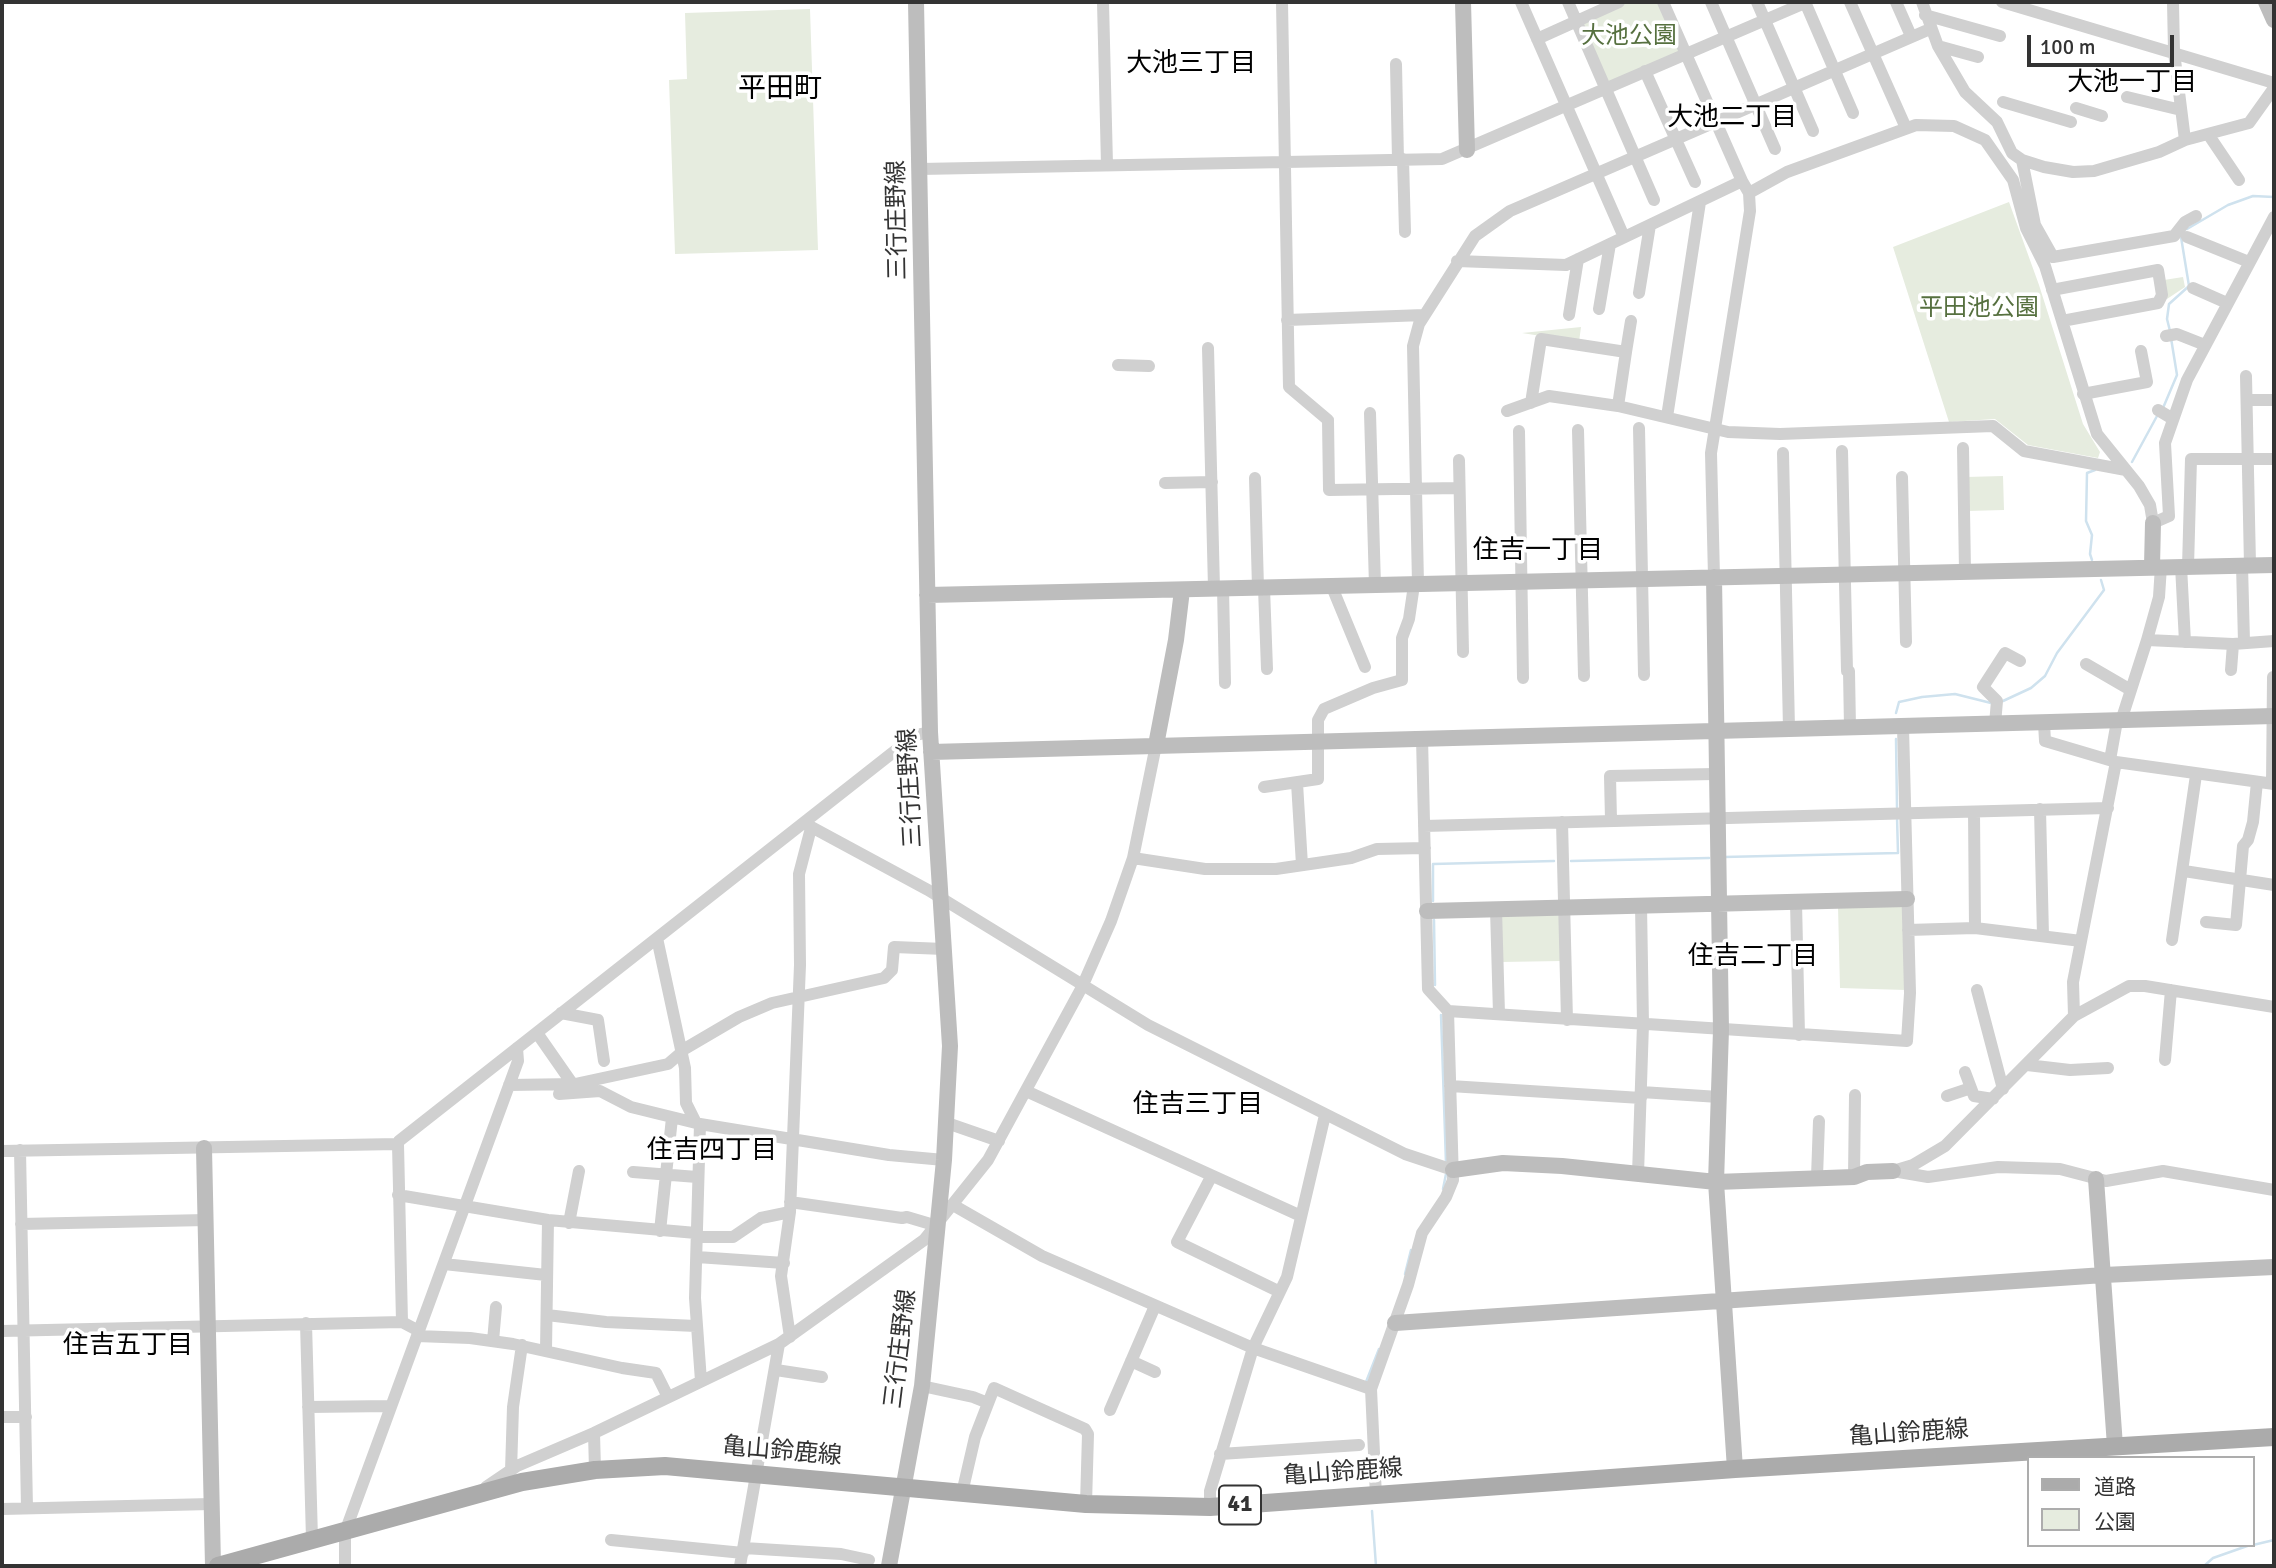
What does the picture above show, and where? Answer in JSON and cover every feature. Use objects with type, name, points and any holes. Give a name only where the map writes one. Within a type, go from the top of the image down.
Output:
[{"type":"main road","name":"亀山鈴鹿線","points":[[216,1566],[522,1482],[596,1470],[665,1466],[1086,1504],[1210,1507],[1735,1469],[2274,1437]]},
{"type":"street","name":"三行庄野線","points":[[889,1566],[906,1487],[922,1386],[944,1160],[950,1046],[930,732],[915,2]]},
{"type":"street","points":[[1103,2],[1107,165]]},
{"type":"street","points":[[1282,2],[1289,387],[1328,420],[1329,490],[1459,488]]},
{"type":"street","points":[[1463,2],[1467,150]]},
{"type":"street","points":[[1521,2],[1624,237]]},
{"type":"street","points":[[1568,2],[1654,200]]},
{"type":"street","points":[[1537,39],[1617,2]]},
{"type":"street","points":[[1664,2],[1749,193],[1750,211],[1712,453],[1721,1030],[1716,1182],[1735,1469]]},
{"type":"street","points":[[1711,2],[1775,149]]},
{"type":"street","points":[[1757,2],[1813,131]]},
{"type":"street","points":[[920,169],[1442,159],[1806,2],[1853,113]]},
{"type":"street","points":[[1850,2],[1906,128]]},
{"type":"street","points":[[1896,2],[1912,36]]},
{"type":"street","points":[[1924,8],[1938,46],[1965,92],[1997,122],[2012,153],[2022,160],[2073,172],[2094,172],[2160,152],[2185,140],[2249,123],[2274,85],[2174,52],[2002,2]]},
{"type":"street","points":[[2173,2],[2174,52],[2185,140]]},
{"type":"street","points":[[2266,2],[2274,20]]},
{"type":"street","points":[[1924,8],[2000,36]]},
{"type":"street","points":[[1264,787],[1318,779],[1318,720],[1324,709],[1373,688],[1402,680],[1402,638],[1409,620],[1416,585],[1413,346],[1424,316],[1475,236],[1493,220],[1930,29]]},
{"type":"street","points":[[1938,46],[1978,57]]},
{"type":"street","points":[[1396,64],[1405,232]]},
{"type":"street","points":[[1645,71],[1695,182]]},
{"type":"street","points":[[2127,97],[2181,110]]},
{"type":"street","points":[[2003,102],[2071,122]]},
{"type":"street","points":[[2076,108],[2102,116]]},
{"type":"street","points":[[1749,193],[1787,172],[1906,128],[1944,124],[1973,132],[1985,140],[2012,180],[2030,227],[2096,434],[2150,505],[2159,597],[2119,721],[2108,808],[2073,982],[2074,1016]]},
{"type":"street","points":[[2208,134],[2239,180]]},
{"type":"street","points":[[2022,160],[2030,227],[2053,257],[2174,236],[2185,222],[2196,216]]},
{"type":"street","points":[[1457,261],[1566,265],[1742,181]]},
{"type":"street","points":[[1667,417],[1700,202]]},
{"type":"street","points":[[2153,523],[2169,516],[2166,415],[2274,217]]},
{"type":"street","points":[[1639,293],[1650,225]]},
{"type":"street","points":[[2187,237],[2249,262]]},
{"type":"street","points":[[1599,309],[1609,244]]},
{"type":"street","points":[[1569,315],[1578,259]]},
{"type":"street","points":[[2052,290],[2158,271],[2162,295],[2158,303],[2062,321]]},
{"type":"street","points":[[2193,288],[2227,303]]},
{"type":"street","points":[[1287,320],[1424,316]]},
{"type":"street","points":[[1618,406],[1631,321]]},
{"type":"street","points":[[2172,335],[2205,345]]},
{"type":"street","points":[[1531,402],[1541,340],[1626,352]]},
{"type":"street","points":[[1208,348],[1212,482],[1225,683]]},
{"type":"street","points":[[2083,394],[2147,382],[2141,351]]},
{"type":"street","points":[[1118,365],[1149,366]]},
{"type":"street","points":[[2231,670],[2238,643],[2246,565],[2246,376]]},
{"type":"street","points":[[1507,411],[1549,396],[1618,406],[1728,432],[1780,434],[1993,426],[2024,451],[2126,470]]},
{"type":"street","points":[[2247,400],[2274,400]]},
{"type":"street","points":[[1370,413],[1375,586]]},
{"type":"street","points":[[1639,428],[1644,675]]},
{"type":"street","points":[[1578,430],[1584,676]]},
{"type":"street","points":[[1519,431],[1523,678]]},
{"type":"street","points":[[1963,448],[1965,572]]},
{"type":"street","points":[[1842,452],[1850,728]]},
{"type":"street","points":[[1783,453],[1789,729]]},
{"type":"street","points":[[2185,642],[2184,566],[2191,460],[2274,459]]},
{"type":"street","points":[[1459,460],[1463,652]]},
{"type":"street","points":[[1902,477],[1906,642]]},
{"type":"street","points":[[1255,478],[1267,669]]},
{"type":"street","points":[[1165,483],[1212,482]]},
{"type":"street","points":[[927,595],[2274,565]]},
{"type":"street","points":[[1332,587],[1365,667]]},
{"type":"street","points":[[482,1493],[489,1483],[511,1471],[785,1340],[866,1279],[924,1240],[977,1177],[1082,987],[1111,920],[1133,858],[1176,640],[1182,590]]},
{"type":"street","points":[[2147,640],[2238,643],[2274,641]]},
{"type":"street","points":[[1995,724],[1997,701],[1983,687],[2005,653],[2020,661]]},
{"type":"street","points":[[2086,664],[2129,689]]},
{"type":"street","points":[[2044,723],[2045,741],[2113,761],[2273,784],[2273,677]]},
{"type":"street","points":[[931,752],[2274,716]]},
{"type":"street","points":[[1448,1011],[1907,1041],[1910,996],[1903,727]]},
{"type":"street","points":[[402,1322],[399,1140],[657,938],[808,826],[916,735],[930,732]]},
{"type":"street","points":[[1376,1496],[1371,1389],[1395,1323],[1422,1233],[1446,1197],[1453,1170],[1448,1011],[1428,989],[1422,738]]},
{"type":"street","points":[[1611,820],[1611,776],[1715,774]]},
{"type":"street","points":[[2172,940],[2196,775]]},
{"type":"street","points":[[2206,922],[2236,925],[2242,846],[2248,840],[2253,822],[2258,782]]},
{"type":"street","points":[[1297,783],[1302,865]]},
{"type":"street","points":[[1424,826],[2108,808]]},
{"type":"street","points":[[2040,809],[2043,936]]},
{"type":"street","points":[[1974,812],[1975,928]]},
{"type":"street","points":[[1562,821],[1567,1020]]},
{"type":"street","points":[[808,826],[940,899],[1148,1025],[1405,1154],[1453,1170],[1503,1163],[1716,1182],[1854,1177],[1867,1172],[1893,1171],[1928,1177],[1998,1167],[2048,1169],[2106,1181],[2163,1171],[2274,1190]]},
{"type":"street","points":[[740,1566],[776,1370],[785,1340],[781,1276],[790,1207],[799,997],[799,874],[808,826]]},
{"type":"street","points":[[1133,858],[1205,869],[1276,869],[1352,858],[1377,849],[1425,848]]},
{"type":"street","points":[[2183,871],[2274,885]]},
{"type":"street","points":[[1427,911],[1907,899]]},
{"type":"street","points":[[1796,902],[1800,1035]]},
{"type":"street","points":[[1638,1174],[1643,1024],[1641,905]]},
{"type":"street","points":[[1496,909],[1499,1014]]},
{"type":"street","points":[[1908,930],[1975,928],[2081,941]]},
{"type":"street","points":[[657,938],[682,1052],[686,1103],[698,1124],[696,1326],[701,1381]]},
{"type":"street","points":[[559,1094],[668,1063],[739,1017],[772,1003],[884,978],[892,970],[894,947],[944,949]]},
{"type":"street","points":[[1893,1171],[1913,1165],[1945,1146],[2074,1016],[2129,986],[2274,1007]]},
{"type":"street","points":[[1978,990],[2003,1089]]},
{"type":"street","points":[[2165,1060],[2171,990]]},
{"type":"street","points":[[561,1013],[597,1020],[604,1061]]},
{"type":"street","points":[[537,1032],[576,1087]]},
{"type":"street","points":[[345,1566],[345,1532],[518,1061],[517,1048]]},
{"type":"street","points":[[2027,1065],[2070,1070],[2108,1068]]},
{"type":"street","points":[[1965,1072],[1974,1096],[1993,1099]]},
{"type":"street","points":[[509,1085],[576,1087],[600,1091],[631,1107],[698,1124],[793,1137],[889,1155],[944,1160]]},
{"type":"street","points":[[1450,1086],[1720,1097]]},
{"type":"street","points":[[1947,1096],[1971,1088]]},
{"type":"street","points":[[1026,1091],[1301,1216]]},
{"type":"street","points":[[1854,1177],[1855,1095]]},
{"type":"street","points":[[1210,1507],[1210,1492],[1220,1454],[1253,1348],[1287,1277],[1325,1115]]},
{"type":"street","points":[[660,1231],[663,1174],[672,1118]]},
{"type":"street","points":[[1818,1177],[1819,1121]]},
{"type":"street","points":[[947,1123],[999,1141]]},
{"type":"street","points":[[2,1151],[398,1144]]},
{"type":"street","points":[[204,1148],[211,1504],[216,1566]]},
{"type":"street","points":[[19,1150],[27,1508]]},
{"type":"street","points":[[569,1223],[579,1171]]},
{"type":"street","points":[[633,1172],[697,1177]]},
{"type":"street","points":[[1211,1177],[1177,1242],[1278,1291]]},
{"type":"street","points":[[2096,1178],[2115,1446]]},
{"type":"street","points":[[398,1195],[569,1223],[733,1237],[761,1218],[790,1207],[902,1219],[908,1217],[936,1223]]},
{"type":"street","points":[[953,1205],[1042,1256],[1154,1306],[1253,1348],[1371,1389]]},
{"type":"street","points":[[21,1224],[206,1220]]},
{"type":"street","points":[[546,1350],[548,1220]]},
{"type":"street","points":[[697,1257],[784,1263]]},
{"type":"street","points":[[444,1264],[546,1275]]},
{"type":"street","points":[[1395,1323],[2104,1275],[2274,1267]]},
{"type":"street","points":[[1110,1410],[1154,1306]]},
{"type":"street","points":[[492,1341],[496,1307]]},
{"type":"street","points":[[547,1315],[606,1322],[696,1326]]},
{"type":"street","points":[[306,1322],[312,1539]]},
{"type":"street","points":[[2,1331],[306,1322],[402,1322],[418,1334],[522,1345],[656,1373],[667,1396]]},
{"type":"street","points":[[511,1471],[513,1407],[522,1345]]},
{"type":"street","points":[[1131,1362],[1155,1372]]},
{"type":"street","points":[[776,1370],[822,1377]]},
{"type":"street","points":[[922,1386],[988,1403]]},
{"type":"street","points":[[961,1493],[994,1388],[1085,1429],[1088,1434],[1086,1504]]},
{"type":"street","points":[[308,1408],[391,1406]]},
{"type":"street","points":[[2,1417],[26,1417]]},
{"type":"street","points":[[594,1433],[596,1470]]},
{"type":"street","points":[[1220,1454],[1359,1446]]},
{"type":"street","points":[[2,1508],[211,1504]]},
{"type":"street","points":[[611,1540],[841,1554],[869,1560]]},
{"type":"street","points":[[797,1566],[799,1552]]},
{"type":"green space","name":"大池公園","points":[[1626,2],[1661,2],[1682,50],[1610,82],[1606,79],[1582,22]]},
{"type":"green space","points":[[810,9],[818,250],[675,254],[669,80],[687,79],[685,13]]},
{"type":"green space","name":"平田池公園","points":[[2009,202],[2039,285],[2083,424],[2100,452],[2098,458],[2028,445],[1995,419],[1949,422],[1893,247]]},
{"type":"green space","points":[[2183,277],[2185,287],[2167,299],[2164,280]]},
{"type":"green space","points":[[1581,327],[1579,342],[1522,333]]},
{"type":"green space","points":[[2003,476],[2004,510],[1967,511],[1966,477]]},
{"type":"green space","points":[[1902,905],[1906,990],[1840,988],[1838,906]]},
{"type":"green space","points":[[1556,913],[1560,917],[1562,961],[1501,962],[1500,917]]},
{"type":"waterway","points":[[2187,229],[2228,205],[2253,196],[2274,197]]},
{"type":"waterway","points":[[2170,331],[2167,319],[2169,304],[2189,286],[2181,237]]},
{"type":"waterway","points":[[2163,408],[2177,375],[2171,338]]},
{"type":"waterway","points":[[2132,462],[2157,416]]},
{"type":"waterway","points":[[2092,560],[2092,535],[2086,521],[2087,473],[2095,470]]},
{"type":"waterway","points":[[2003,701],[2031,688],[2045,676],[2057,653],[2104,590],[2101,580]]},
{"type":"waterway","points":[[1896,713],[1899,702],[1922,697],[1955,694],[1991,703]]},
{"type":"waterway","points":[[1896,739],[1897,807]]},
{"type":"waterway","points":[[1724,857],[1898,853],[1897,817]]},
{"type":"waterway","points":[[1571,861],[1709,858]]},
{"type":"waterway","points":[[1433,901],[1433,864],[1554,861]]},
{"type":"waterway","points":[[1434,920],[1435,985]]},
{"type":"waterway","points":[[1441,1015],[1446,1163]]},
{"type":"waterway","points":[[1443,1189],[1446,1174]]},
{"type":"waterway","points":[[1405,1274],[1411,1250]]},
{"type":"waterway","points":[[1366,1382],[1379,1349]]},
{"type":"waterway","points":[[1372,1511],[1376,1566]]},
{"type":"waterway","points":[[2255,1545],[2274,1540]]},
{"type":"waterway","points":[[2204,1566],[2213,1558],[2244,1547]]},
{"type":"district","name":"大池三丁目","points":[[1191,64]]},
{"type":"district","name":"大池一丁目","points":[[2132,83]]},
{"type":"district","name":"平田町","points":[[780,90]]},
{"type":"district","name":"大池二丁目","points":[[1732,118]]},
{"type":"district","name":"住吉一丁目","points":[[1538,551]]},
{"type":"district","name":"住吉二丁目","points":[[1753,957]]},
{"type":"district","name":"住吉三丁目","points":[[1198,1105]]},
{"type":"district","name":"住吉四丁目","points":[[712,1151]]},
{"type":"district","name":"住吉五丁目","points":[[128,1346]]}]
